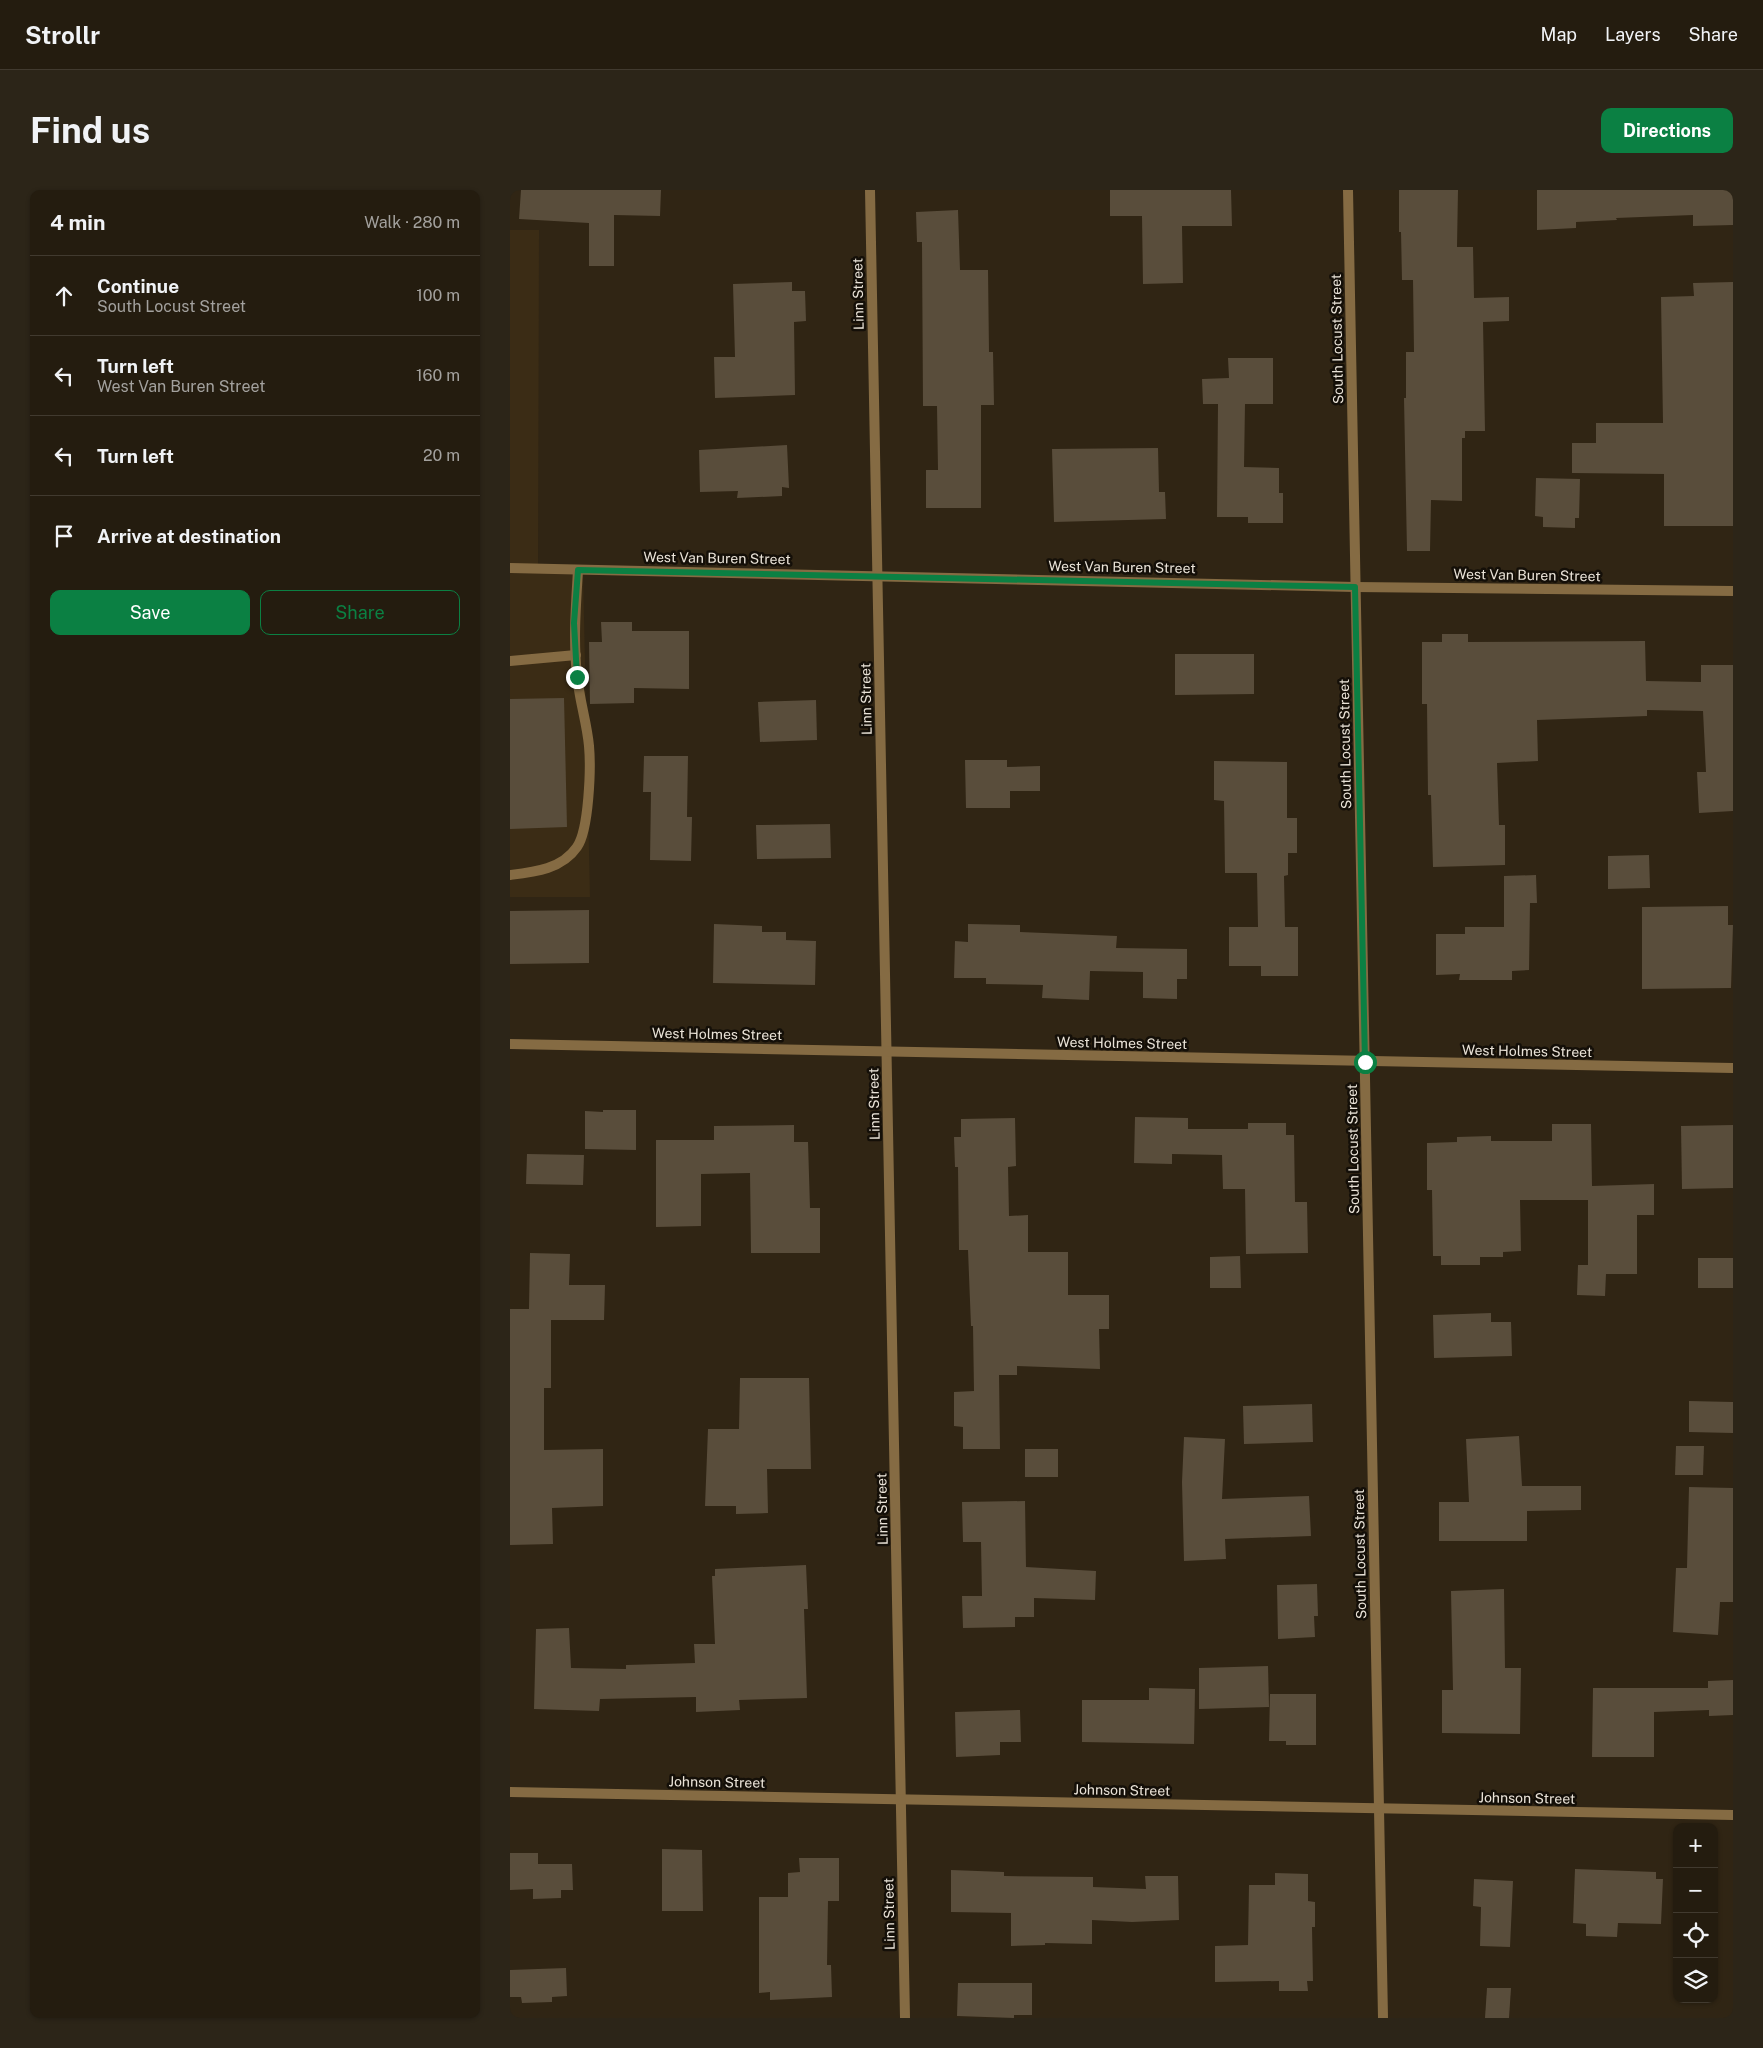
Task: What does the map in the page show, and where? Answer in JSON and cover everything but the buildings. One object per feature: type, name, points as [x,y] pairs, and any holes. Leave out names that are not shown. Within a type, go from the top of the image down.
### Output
[{"type":"street","name":"Linn Street","points":[[870,190],[905,2018]]},
{"type":"street","name":"South Locust Street","points":[[1348,190],[1383,2018]]},
{"type":"street","name":"West Van Buren Street","points":[[510,568],[1355,587],[1733,591]]},
{"type":"street","points":[[510,875],[529,873],[561,864],[578,846],[587,819],[589,747],[577,677],[574,623],[578,570]]},
{"type":"street","points":[[510,661],[576,655]]},
{"type":"street","name":"West Holmes Street","points":[[510,1044],[1733,1068]]},
{"type":"street","name":"Johnson Street","points":[[510,1792],[1733,1815]]},
{"type":"shaded area","points":[[510,230],[539,230],[538,569],[583,570],[590,897],[510,897]]},
{"type":"route","points":[[577,677],[574,623],[578,570],[878,575],[1355,587],[1365,1062]]}]
